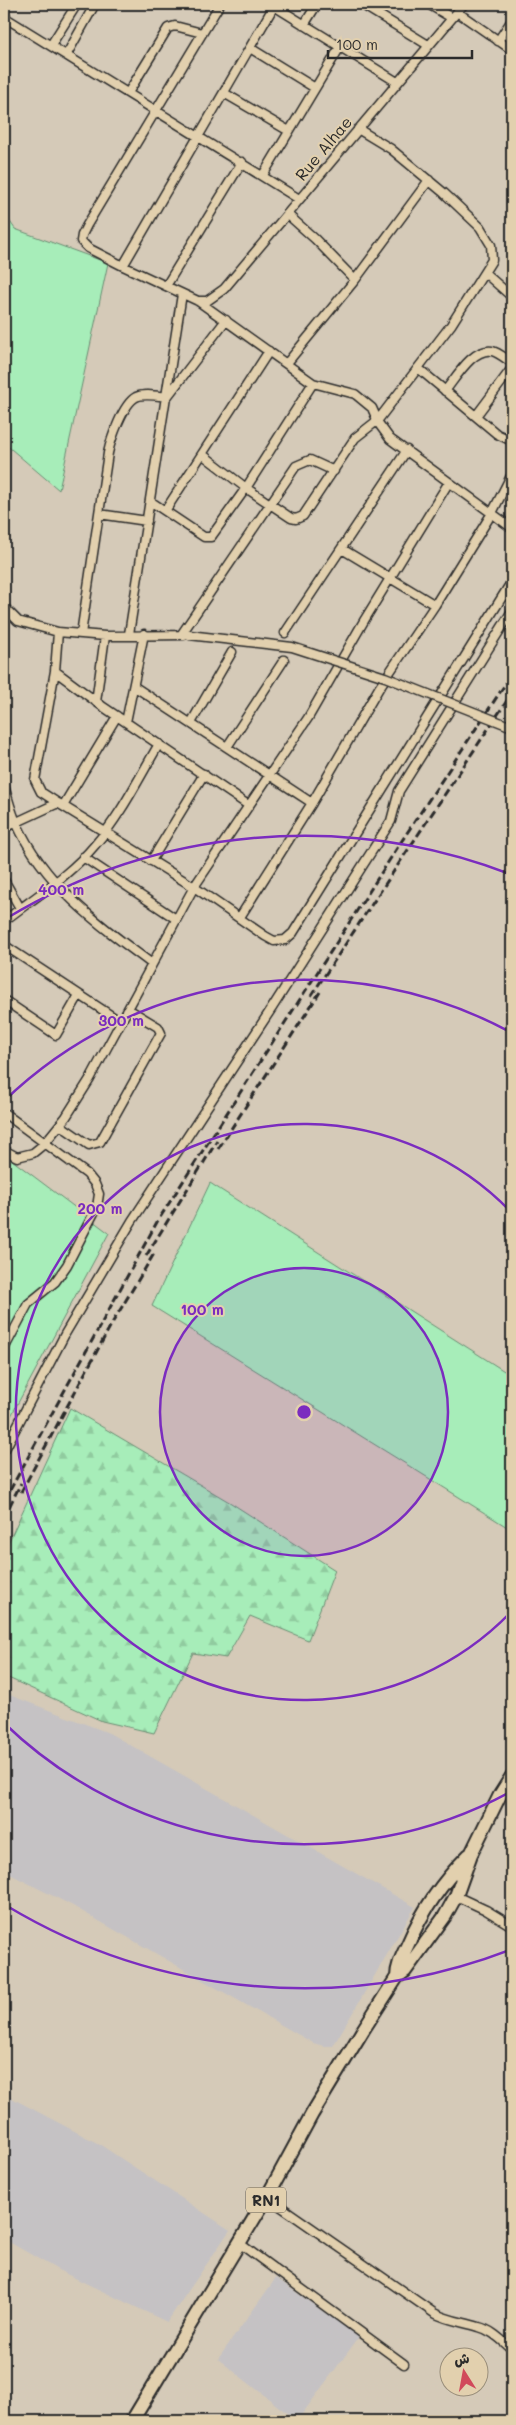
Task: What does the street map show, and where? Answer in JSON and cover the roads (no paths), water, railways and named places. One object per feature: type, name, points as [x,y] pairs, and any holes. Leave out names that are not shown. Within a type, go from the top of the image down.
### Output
[{"type":"main road","name":"RN1","points":[[132,2421],[267,2197],[312,2114],[397,1978],[412,1963],[445,1916],[456,1896],[470,1854],[512,1776]]},
{"type":"main road","name":"RN1","points":[[397,1978],[400,1963],[418,1922],[440,1886],[470,1854]]},
{"type":"main road","points":[[440,1886],[450,1887],[456,1896]]},
{"type":"main road","points":[[418,1922],[423,1932],[431,1934]]},
{"type":"street","points":[[52,44],[77,4]]},
{"type":"street","points":[[67,54],[95,4]]},
{"type":"street","points":[[220,4],[82,235],[83,244],[124,266],[198,301],[313,382],[354,394],[372,408],[390,439],[512,528]]},
{"type":"street","points":[[304,25],[317,4]]},
{"type":"street","points":[[361,4],[428,45]]},
{"type":"street","points":[[428,4],[454,15],[512,50]]},
{"type":"street","name":"Rue Alhae","points":[[198,301],[207,301],[224,290],[464,4]]},
{"type":"street","points":[[124,266],[250,48],[272,5],[397,82]]},
{"type":"street","points":[[4,17],[52,44],[299,199]]},
{"type":"street","points":[[498,41],[512,20]]},
{"type":"street","points":[[128,93],[168,28],[175,26],[202,34]]},
{"type":"street","points":[[263,175],[340,47]]},
{"type":"street","points":[[250,48],[315,88]]},
{"type":"street","points":[[224,93],[289,131]]},
{"type":"street","points":[[202,454],[246,488],[291,518],[296,519],[303,516],[355,438],[378,420],[451,325],[486,274],[492,260],[491,245],[480,227],[429,180],[391,150],[358,129]]},
{"type":"street","points":[[166,286],[242,162]]},
{"type":"street","points":[[287,363],[355,280],[429,180]]},
{"type":"street","points":[[287,214],[315,239],[355,280]]},
{"type":"street","points":[[486,274],[512,297]]},
{"type":"street","points":[[130,634],[182,294]]},
{"type":"street","points":[[167,397],[226,320]]},
{"type":"street","points":[[165,511],[268,351]]},
{"type":"street","points":[[445,391],[470,360],[482,352],[493,351],[512,363]]},
{"type":"street","points":[[418,368],[496,434],[512,441]]},
{"type":"street","points":[[476,416],[512,368]]},
{"type":"street","points":[[150,501],[204,538],[210,537],[246,488],[313,382]]},
{"type":"street","points":[[81,634],[110,445],[128,406],[134,398],[142,396],[167,397]]},
{"type":"street","points":[[285,634],[407,450]]},
{"type":"street","points":[[185,635],[296,466],[310,460],[334,471]]},
{"type":"street","points":[[240,917],[312,802],[379,688],[435,605],[492,513],[512,474]]},
{"type":"street","points":[[4,1150],[17,1156],[26,1156],[44,1144],[60,1124],[90,1079],[194,886],[308,718],[449,482]]},
{"type":"street","points":[[99,514],[147,521]]},
{"type":"street","points":[[342,549],[390,580],[435,605]]},
{"type":"street","points":[[58,632],[55,672],[35,780],[41,792],[194,886],[274,941],[285,940],[293,933],[512,581]]},
{"type":"street","points":[[4,607],[18,621],[58,632],[105,636],[130,634],[185,635],[292,648],[385,677],[512,727]]},
{"type":"street","points":[[4,1451],[65,1334],[132,1221],[391,821],[398,791],[512,611]]},
{"type":"street","points":[[126,722],[135,687],[144,634]]},
{"type":"street","points":[[96,702],[105,636]]},
{"type":"street","points":[[191,723],[232,652]]},
{"type":"street","points":[[227,747],[284,660]]},
{"type":"street","points":[[55,672],[116,716],[248,805]]},
{"type":"street","points":[[135,687],[312,802]]},
{"type":"street","points":[[4,828],[60,804],[116,716]]},
{"type":"street","points":[[4,921],[54,883],[83,857],[106,832],[159,744]]},
{"type":"street","points":[[151,861],[204,774]]},
{"type":"street","points":[[4,786],[17,823],[54,883],[108,932],[152,964]]},
{"type":"street","points":[[83,857],[176,919]]},
{"type":"street","points":[[4,880],[20,908]]},
{"type":"street","points":[[4,945],[121,1022]]},
{"type":"street","points":[[4,1000],[56,1035],[79,995]]},
{"type":"street","points":[[60,1124],[89,1145],[100,1142],[161,1033],[158,1027],[128,1009]]},
{"type":"street","points":[[4,1113],[87,1174],[96,1184],[100,1194],[97,1207],[67,1265],[55,1282],[28,1304],[4,1349]]},
{"type":"street","points":[[456,1896],[486,1910],[512,1926]]},
{"type":"street","points":[[267,2197],[434,2313],[454,2322],[485,2329],[512,2349]]},
{"type":"street","points":[[239,2243],[404,2364]]},
{"type":"railway","points":[[4,1501],[157,1222],[401,842],[512,674]]},
{"type":"railway","points":[[311,996],[512,693]]},
{"type":"railway","points":[[218,1149],[320,992]]},
{"type":"railway","points":[[146,1256],[217,1141]]},
{"type":"railway","points":[[21,1492],[111,1325],[155,1252]]},
{"type":"railway","points":[[4,1517],[21,1483]]}]
